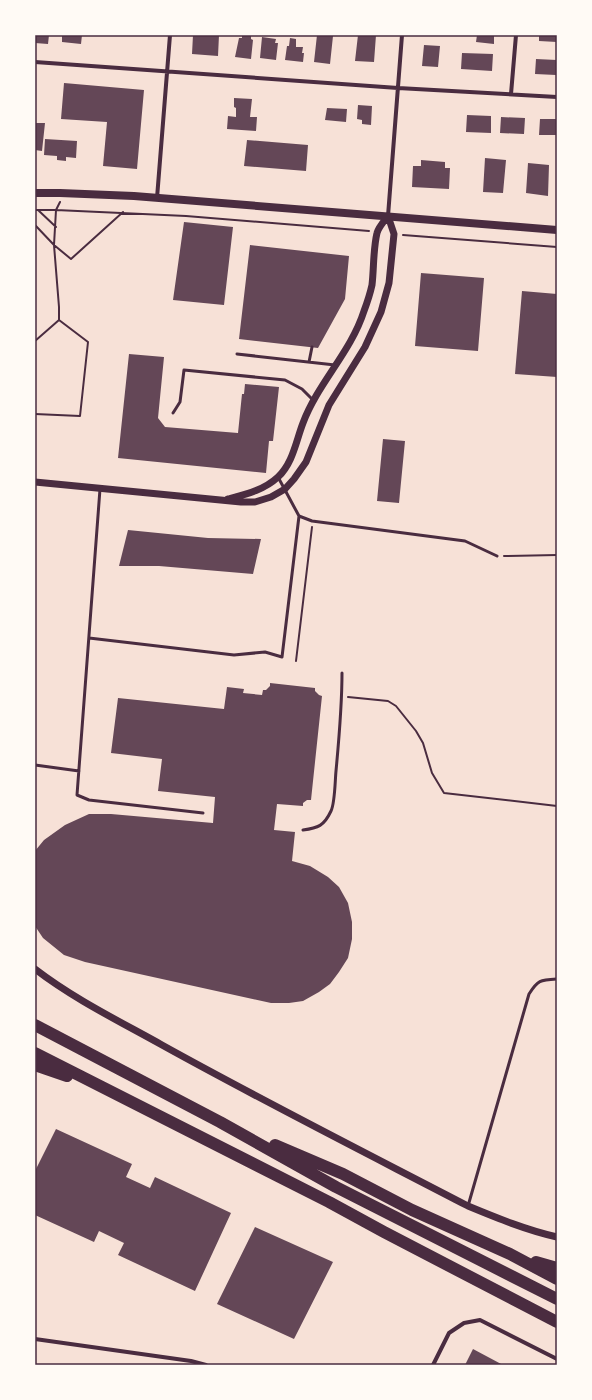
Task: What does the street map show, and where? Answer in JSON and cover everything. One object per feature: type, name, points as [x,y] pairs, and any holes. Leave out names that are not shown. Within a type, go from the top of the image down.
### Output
[{"type":"highway","points":[[35,1025],[220,1122],[336,1187],[557,1299]]},
{"type":"highway","points":[[35,1053],[329,1202],[557,1322]]},
{"type":"highway","points":[[35,1065],[113,1093]]},
{"type":"highway","points":[[220,1122],[343,1174],[412,1210],[510,1254],[557,1279]]},
{"type":"highway","points":[[510,1254],[557,1268]]},
{"type":"main road","points":[[35,193],[157,198],[557,230]]},
{"type":"street","points":[[157,198],[170,35]]},
{"type":"street","points":[[35,482],[241,502],[255,502],[271,497],[285,489],[294,479],[306,462],[329,405],[365,347],[381,312],[389,283],[394,234],[388,216],[402,35]]},
{"type":"street","points":[[511,94],[516,35]]},
{"type":"street","points":[[35,62],[398,88],[557,97]]},
{"type":"street","points":[[222,500],[254,492],[269,485],[278,477],[287,465],[313,400],[356,331],[364,312],[372,286],[377,232],[388,216]]},
{"type":"street","points":[[35,969],[73,995],[194,1063],[468,1206],[517,1225],[557,1236]]},
{"type":"street","points":[[433,1365],[449,1333],[464,1323],[480,1320],[557,1359]]},
{"type":"street","points":[[35,1339],[191,1361],[206,1365]]},
{"type":"lane","points":[[309,362],[312,347]]},
{"type":"lane","points":[[236,354],[336,365]]},
{"type":"lane","points":[[173,413],[180,402],[184,370],[285,380],[302,389],[313,400]]},
{"type":"lane","points":[[89,638],[234,655],[265,652],[282,657],[299,516],[278,477]]},
{"type":"lane","points":[[100,489],[77,795],[89,800],[203,813]]},
{"type":"lane","points":[[299,516],[312,521],[465,541],[497,556]]},
{"type":"lane","points":[[303,830],[317,828],[324,822],[331,810],[342,696],[342,673]]},
{"type":"lane","points":[[35,765],[78,771]]},
{"type":"lane","points":[[468,1206],[529,994],[535,985],[541,980],[557,979]]},
{"type":"path","points":[[35,341],[59,320],[54,245],[56,210],[60,203],[60,193]]},
{"type":"path","points":[[36,210],[123,212],[186,216],[377,232]]},
{"type":"path","points":[[36,210],[56,227]]},
{"type":"path","points":[[35,225],[54,245],[71,259],[123,212]]},
{"type":"path","points":[[394,234],[557,247]]},
{"type":"path","points":[[35,414],[80,416],[88,342],[59,320]]},
{"type":"path","points":[[296,661],[312,521]]},
{"type":"path","points":[[497,556],[557,555]]},
{"type":"path","points":[[342,696],[388,701],[396,706],[416,731],[423,743],[432,773],[444,793],[557,806]]},
{"type":"building","points":[[35,35],[49,35],[48,44],[35,43]]},
{"type":"building","points":[[62,35],[82,35],[81,44],[62,42]]},
{"type":"building","points":[[193,35],[219,35],[218,56],[192,54]]},
{"type":"building","points":[[242,35],[251,36],[251,39],[253,40],[251,59],[235,57],[239,38],[242,38]]},
{"type":"building","points":[[317,35],[333,36],[330,64],[314,62]]},
{"type":"building","points":[[358,35],[376,35],[374,62],[355,61]]},
{"type":"building","points":[[477,35],[494,35],[494,44],[476,42]]},
{"type":"building","points":[[539,35],[557,35],[557,42],[539,41]]},
{"type":"building","points":[[262,37],[276,39],[275,43],[278,43],[276,60],[260,58]]},
{"type":"building","points":[[290,38],[296,39],[296,47],[303,47],[303,62],[285,60]]},
{"type":"building","points":[[424,45],[440,46],[438,67],[422,66]]},
{"type":"building","points":[[462,53],[493,54],[492,71],[461,69]]},
{"type":"building","points":[[536,59],[557,60],[556,75],[535,74]]},
{"type":"building","points":[[64,83],[144,90],[137,169],[103,166],[107,122],[61,119]]},
{"type":"building","points":[[234,98],[252,99],[250,117],[257,117],[256,131],[227,129],[228,116],[236,117]]},
{"type":"building","points":[[358,105],[372,106],[371,125],[362,124],[362,120],[357,119]]},
{"type":"building","points":[[327,108],[347,109],[346,122],[325,120]]},
{"type":"building","points":[[467,115],[491,116],[491,133],[466,132]]},
{"type":"building","points":[[501,117],[525,118],[524,134],[500,133]]},
{"type":"building","points":[[540,119],[557,119],[557,135],[539,135]]},
{"type":"building","points":[[35,123],[45,123],[42,151],[35,150]]},
{"type":"building","points":[[45,139],[77,141],[76,158],[66,157],[66,161],[57,160],[57,156],[44,155]]},
{"type":"building","points":[[247,140],[308,145],[306,171],[244,166]]},
{"type":"building","points":[[485,158],[506,160],[503,193],[483,192]]},
{"type":"building","points":[[421,160],[445,162],[445,168],[450,168],[449,189],[412,187],[413,166],[421,166]]},
{"type":"building","points":[[528,163],[549,165],[548,196],[526,193]]},
{"type":"building","points":[[184,222],[233,227],[224,305],[173,300]]},
{"type":"building","points":[[250,245],[349,256],[345,299],[318,348],[239,339]]},
{"type":"building","points":[[421,273],[484,278],[478,351],[415,346]]},
{"type":"building","points":[[522,291],[557,294],[557,377],[515,374]]},
{"type":"building","points":[[129,354],[164,357],[158,418],[165,427],[238,433],[242,394],[244,394],[245,384],[279,387],[273,441],[269,441],[266,473],[118,458]]},
{"type":"building","points":[[383,439],[405,441],[399,503],[377,501]]},
{"type":"building","points":[[128,530],[208,538],[261,539],[253,574],[159,566],[119,566]]},
{"type":"building","points":[[270,683],[315,688],[315,691],[322,696],[311,800],[307,800],[303,803],[303,806],[277,804],[274,830],[295,832],[292,861],[310,866],[328,877],[339,887],[348,903],[352,922],[352,939],[348,958],[330,984],[303,1001],[271,1003],[85,962],[64,955],[43,938],[35,926],[35,851],[44,840],[65,825],[89,814],[111,814],[213,823],[215,797],[158,791],[162,759],[111,753],[118,698],[224,709],[227,687],[244,689],[243,693],[262,695],[263,690],[266,690],[270,686]]},
{"type":"building","points":[[56,1129],[132,1164],[126,1177],[150,1188],[155,1177],[231,1213],[195,1291],[118,1255],[124,1243],[99,1231],[94,1242],[35,1215],[35,1171]]},
{"type":"building","points":[[255,1227],[333,1262],[294,1339],[217,1304]]},
{"type":"building","points":[[473,1349],[503,1365],[465,1365]]}]
